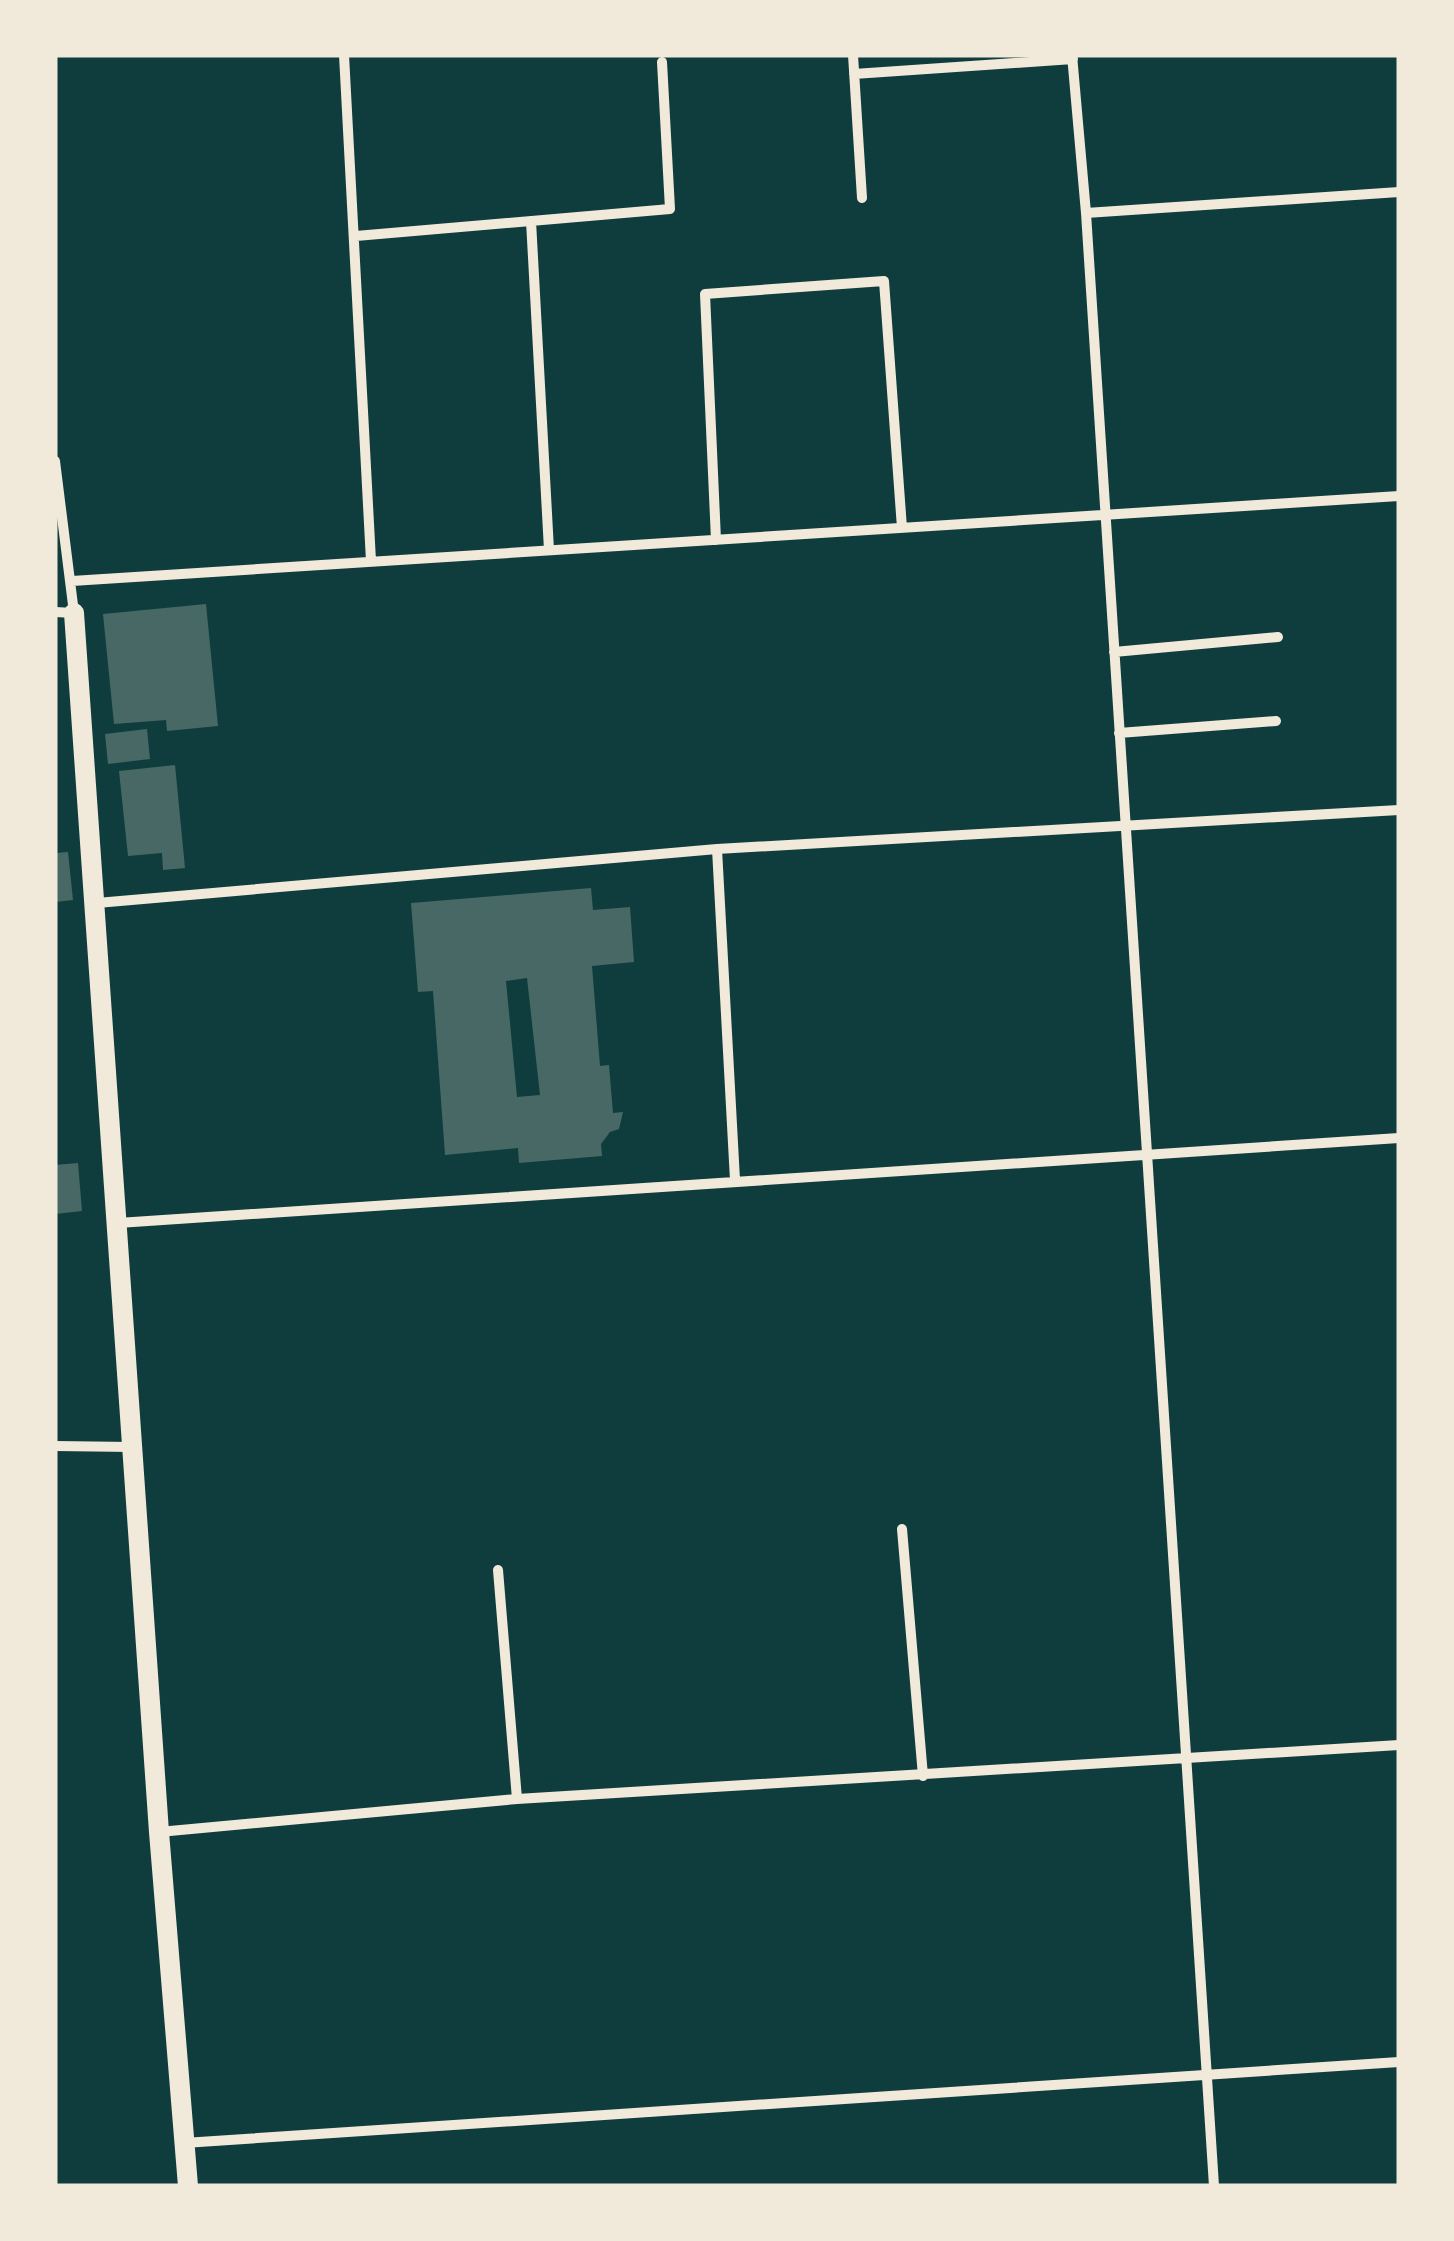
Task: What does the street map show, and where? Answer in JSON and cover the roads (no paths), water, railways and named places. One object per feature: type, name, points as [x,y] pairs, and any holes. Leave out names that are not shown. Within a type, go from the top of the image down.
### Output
[{"type":"main road","points":[[65,612],[96,903],[159,1832],[188,2186]]},
{"type":"street","points":[[344,55],[370,560]]},
{"type":"street","points":[[853,55],[862,198]]},
{"type":"street","points":[[854,74],[1072,57],[1086,213],[1144,1155],[1214,2186]]},
{"type":"street","points":[[356,236],[670,209],[662,62]]},
{"type":"street","points":[[1086,213],[1399,192]]},
{"type":"street","points":[[530,221],[549,550]]},
{"type":"street","points":[[716,540],[705,294],[884,280],[902,528]]},
{"type":"street","points":[[55,461],[72,581],[65,612]]},
{"type":"street","points":[[72,581],[1399,496]]},
{"type":"street","points":[[1114,652],[1278,637]]},
{"type":"street","points":[[1118,733],[1276,721]]},
{"type":"street","points":[[96,903],[717,850],[1399,810]]},
{"type":"street","points":[[717,850],[735,1180]]},
{"type":"street","points":[[118,1223],[1399,1138]]},
{"type":"street","points":[[55,1446],[132,1447]]},
{"type":"street","points":[[902,1529],[923,1776]]},
{"type":"street","points":[[498,1570],[517,1799]]},
{"type":"street","points":[[159,1832],[517,1799],[1399,1745]]},
{"type":"street","points":[[184,2143],[1399,2062]]}]
